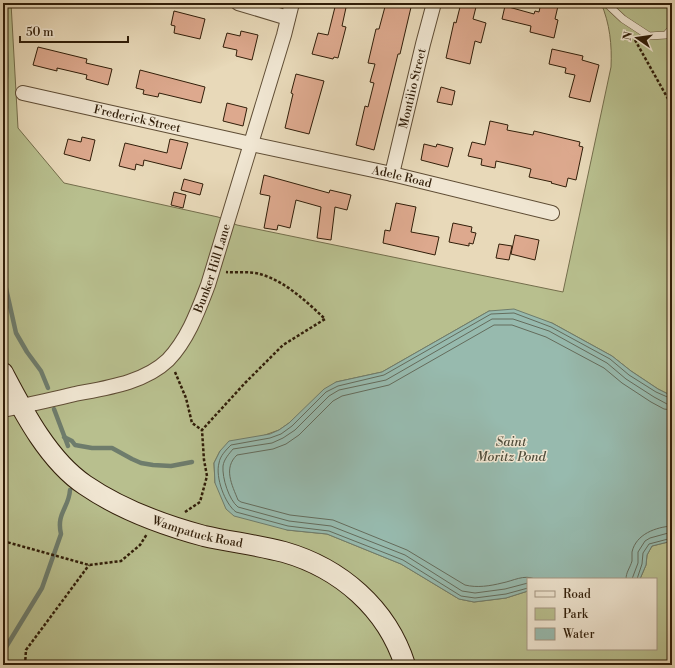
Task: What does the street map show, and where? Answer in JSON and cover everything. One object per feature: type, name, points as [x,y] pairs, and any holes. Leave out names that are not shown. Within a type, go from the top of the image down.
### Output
[{"type":"street","points":[[238,3],[288,18]]},
{"type":"street","name":"Bunker Hill Lane","points":[[12,408],[127,382],[151,372],[168,359],[185,337],[203,298],[212,271],[292,3]]},
{"type":"street","name":"Montilio Street","points":[[392,174],[434,3]]},
{"type":"street","name":"Frederick Street","points":[[24,93],[251,144]]},
{"type":"street","name":"Adele Road","points":[[251,144],[392,174],[552,213]]},
{"type":"street","name":"Wampatuck Road","points":[[3,373],[12,408],[64,466],[83,484],[112,501],[177,528],[204,536],[284,552],[313,563],[341,578],[359,592],[378,614],[397,644],[405,665]]},
{"type":"lane","points":[[606,3],[623,19],[649,36],[666,35],[672,28]]},
{"type":"path","points":[[623,19],[652,73],[672,106]]},
{"type":"path","points":[[177,528],[180,516],[200,502],[207,476],[204,460],[202,430],[245,383],[283,345],[325,319],[313,307],[281,283],[259,274],[212,271]]},
{"type":"path","points":[[168,359],[186,398],[192,423],[202,430]]},
{"type":"path","points":[[3,541],[89,565],[121,561],[140,545],[146,537],[153,519]]},
{"type":"path","points":[[25,665],[26,650],[89,565]]},
{"type":"green space","points":[[3,3],[11,3],[18,128],[64,183],[218,217],[237,225],[563,292],[611,67],[610,35],[601,3],[672,3],[672,396],[658,389],[631,371],[612,356],[552,323],[489,311],[382,372],[336,382],[279,430],[220,451],[214,463],[215,483],[287,530],[327,534],[401,564],[459,599],[474,602],[506,598],[527,591],[527,650],[657,650],[657,578],[640,578],[646,565],[647,555],[652,546],[672,541],[672,665],[3,665]]},
{"type":"water","name":"Saint Moritz Pond","points":[[514,309],[552,323],[612,356],[658,389],[672,396],[672,541],[652,546],[647,555],[646,565],[640,578],[527,578],[527,591],[506,598],[474,602],[459,599],[401,564],[327,534],[287,530],[234,516],[226,509],[215,483],[214,463],[220,451],[229,441],[270,434],[279,430],[289,423],[324,389],[336,382],[382,372],[489,311]]},
{"type":"building","points":[[336,3],[347,3],[342,26],[346,27],[338,58],[334,57],[333,59],[312,54],[318,33],[328,35]]},
{"type":"building","points":[[386,3],[412,3],[374,150],[356,145],[365,106],[368,107],[374,83],[370,82],[375,64],[368,63],[376,29],[379,29]]},
{"type":"building","points":[[461,3],[477,3],[473,19],[486,23],[481,43],[475,41],[470,64],[446,58],[454,22],[456,23]]},
{"type":"building","points":[[541,3],[558,6],[555,19],[558,20],[554,38],[530,32],[531,26],[502,19],[505,6],[534,14],[535,11],[539,12]]},
{"type":"building","points":[[174,11],[205,19],[200,39],[174,33],[175,26],[171,25]]},
{"type":"building","points":[[241,31],[258,35],[252,60],[236,56],[237,50],[223,47],[227,33],[240,36]]},
{"type":"building","points":[[38,47],[87,59],[86,63],[112,69],[108,85],[86,79],[87,75],[57,68],[57,71],[33,65]]},
{"type":"building","points":[[552,49],[583,56],[582,60],[599,65],[590,102],[569,97],[575,75],[565,73],[566,68],[549,64]]},
{"type":"building","points":[[140,70],[205,87],[201,103],[159,93],[158,97],[143,94],[144,90],[136,88]]},
{"type":"building","points":[[296,74],[324,81],[309,134],[285,128]]},
{"type":"building","points":[[441,87],[455,91],[452,105],[437,102]]},
{"type":"building","points":[[227,103],[247,108],[243,126],[223,121]]},
{"type":"building","points":[[490,121],[508,125],[507,130],[533,135],[534,131],[580,142],[579,146],[583,147],[576,180],[568,178],[566,187],[529,177],[531,169],[496,161],[495,168],[481,165],[482,159],[468,156],[472,142],[485,145]]},
{"type":"building","points":[[82,137],[95,140],[90,161],[64,154],[68,139],[81,142]]},
{"type":"building","points":[[170,139],[188,143],[181,169],[144,160],[143,166],[136,164],[135,170],[119,166],[125,143],[167,153]]},
{"type":"building","points":[[424,144],[436,147],[437,144],[453,148],[448,167],[421,160]]},
{"type":"building","points":[[264,175],[329,193],[330,190],[351,195],[347,210],[335,207],[331,240],[317,238],[321,207],[296,200],[290,228],[278,225],[277,230],[264,228],[270,196],[260,194]]},
{"type":"building","points":[[184,179],[203,184],[200,195],[181,190]]},
{"type":"building","points":[[174,192],[186,195],[183,208],[171,205]]},
{"type":"building","points":[[396,203],[416,207],[411,232],[439,237],[435,255],[383,243],[385,230],[390,231]]},
{"type":"building","points":[[453,223],[472,227],[471,232],[476,233],[473,244],[469,243],[469,246],[449,242]]},
{"type":"building","points":[[515,235],[539,240],[535,260],[511,254]]},
{"type":"building","points":[[499,244],[512,246],[509,260],[496,258]]},
{"type":"waterway","points":[[3,18],[6,48],[6,80],[3,100]]},
{"type":"waterway","points":[[3,275],[16,333],[27,352],[41,371],[48,388]]},
{"type":"waterway","points":[[54,409],[68,446]]},
{"type":"waterway","points":[[64,437],[72,441],[75,445],[92,448],[112,448],[141,463],[171,466],[192,462]]},
{"type":"waterway","points":[[3,652],[42,588],[61,534],[61,516],[70,490]]}]
